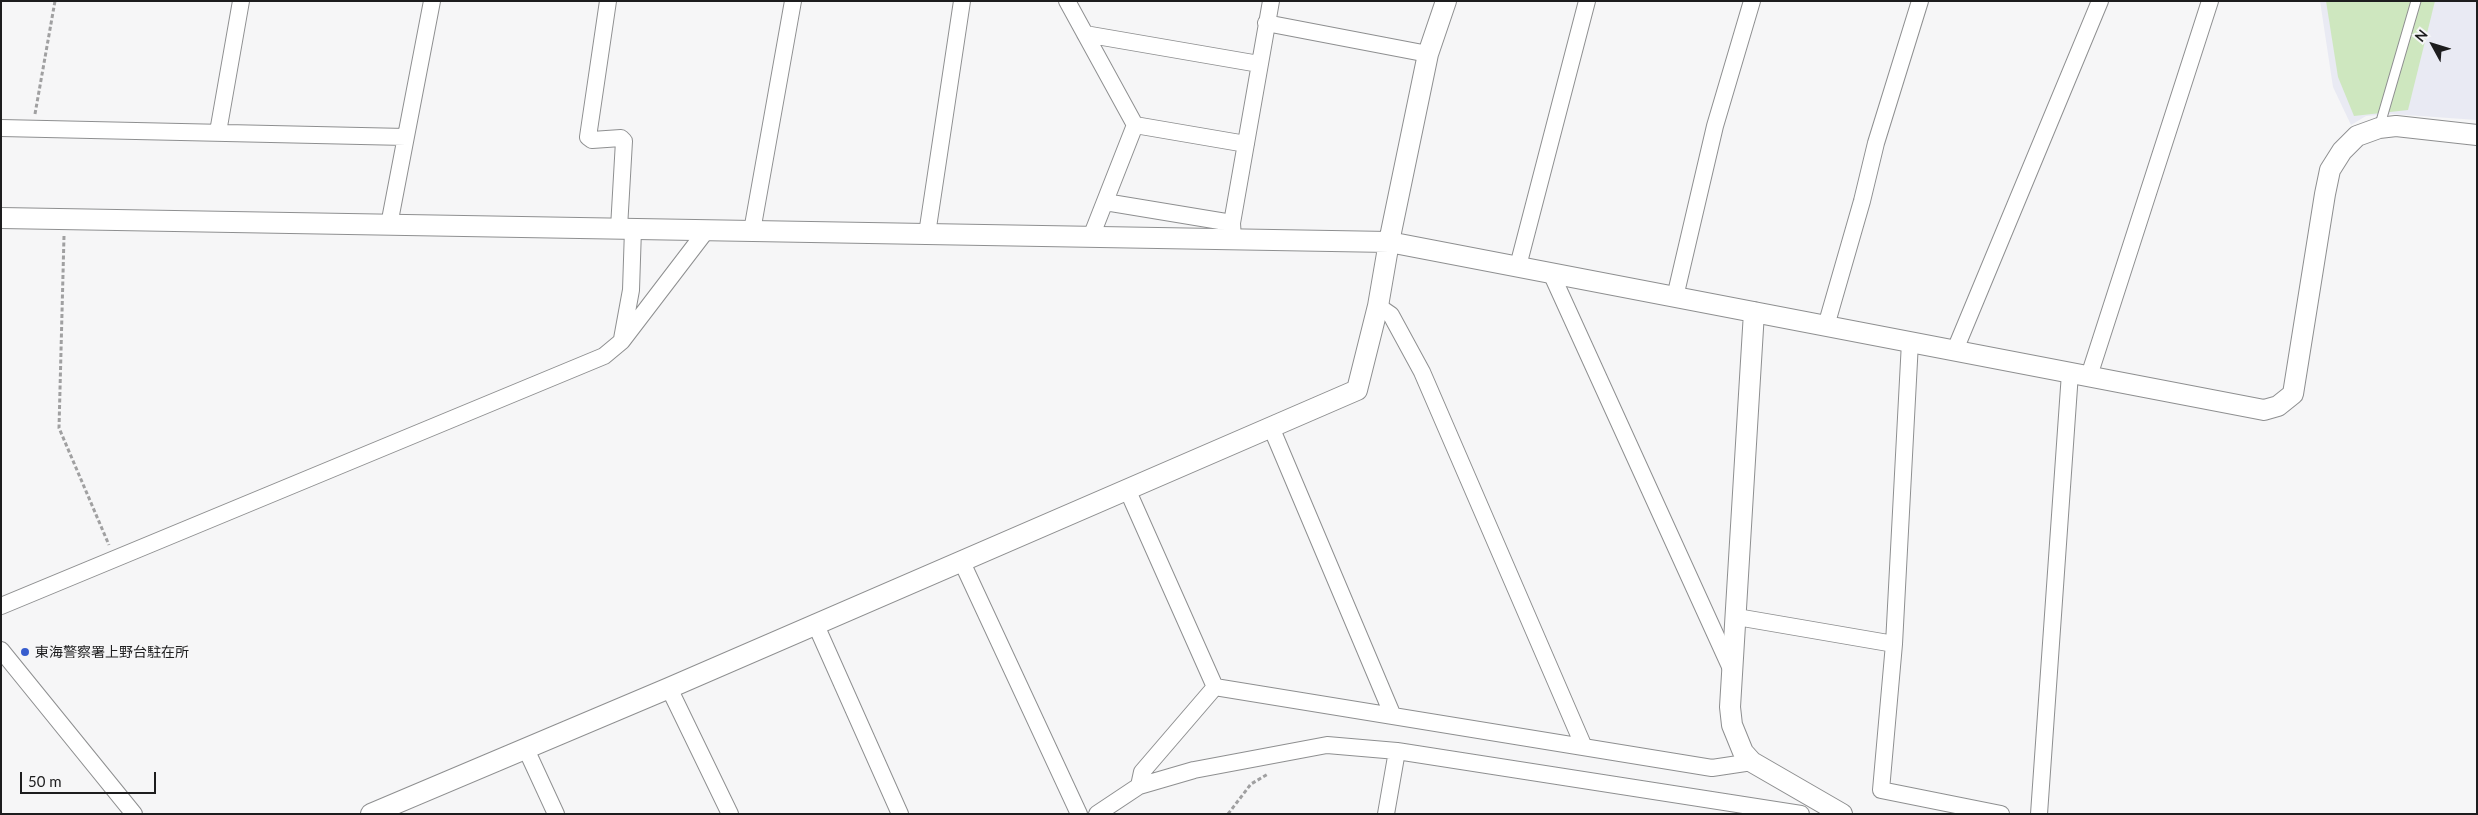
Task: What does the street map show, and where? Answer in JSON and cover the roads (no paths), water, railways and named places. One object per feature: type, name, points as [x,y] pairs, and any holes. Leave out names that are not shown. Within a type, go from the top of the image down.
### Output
[{"type":"street","points":[[218,132],[241,1]]},
{"type":"street","points":[[389,225],[432,1]]},
{"type":"street","points":[[608,1],[588,137],[592,140],[621,138],[624,141],[626,228],[631,290],[622,341]]},
{"type":"street","points":[[752,231],[794,1]]},
{"type":"street","points":[[927,234],[962,1]]},
{"type":"street","points":[[1067,1],[1135,125]]},
{"type":"street","points":[[1233,231],[1259,64],[1271,1]]},
{"type":"street","points":[[377,812],[669,688],[815,623],[1356,390],[1378,306],[1389,242],[1428,54],[1446,1]]},
{"type":"street","points":[[1518,266],[1587,1]]},
{"type":"street","points":[[1675,297],[1715,126],[1752,1]]},
{"type":"street","points":[[1826,326],[1862,201],[1876,143],[1920,1]]},
{"type":"street","points":[[1955,350],[2100,1]]},
{"type":"street","points":[[2039,814],[2079,374],[2210,1]]},
{"type":"street","points":[[1266,23],[1428,54]]},
{"type":"street","points":[[1085,34],[1259,64]]},
{"type":"street","points":[[1091,237],[1135,125]]},
{"type":"street","points":[[1135,125],[1246,144]]},
{"type":"street","points":[[1,218],[1091,237],[1233,231],[1389,242],[2264,410],[2278,406],[2292,394],[2330,170],[2342,151],[2358,136],[2379,128],[2396,126],[2477,134]]},
{"type":"street","points":[[1,128],[406,137]]},
{"type":"street","points":[[1105,202],[1233,231]]},
{"type":"street","points":[[1,606],[604,356],[622,341],[706,231]]},
{"type":"street","points":[[1551,273],[1733,673]]},
{"type":"street","points":[[1378,306],[1391,315],[1422,372],[1584,747]]},
{"type":"street","points":[[1754,312],[1737,617],[1730,707],[1732,725],[1744,752],[1752,762],[1833,812]]},
{"type":"street","points":[[1910,342],[1894,644],[1881,790],[2001,814]]},
{"type":"street","points":[[1271,427],[1393,716]]},
{"type":"street","points":[[1127,489],[1215,687]]},
{"type":"street","points":[[961,560],[1079,814]]},
{"type":"street","points":[[1737,617],[1894,644]]},
{"type":"street","points":[[815,623],[893,812]]},
{"type":"street","points":[[1,650],[134,814]]},
{"type":"street","points":[[1215,687],[1712,768],[1752,762]]},
{"type":"street","points":[[1139,786],[1142,772],[1215,687]]},
{"type":"street","points":[[669,688],[730,814]]},
{"type":"street","points":[[1097,814],[1139,786],[1194,770],[1327,745],[1398,751],[1801,814]]},
{"type":"street","points":[[526,748],[556,814]]},
{"type":"street","points":[[1386,814],[1398,751]]},
{"type":"lane","points":[[2379,128],[2416,1]]},
{"type":"place","name":"東海警察署上野台駐在所","points":[[25,652]]}]
